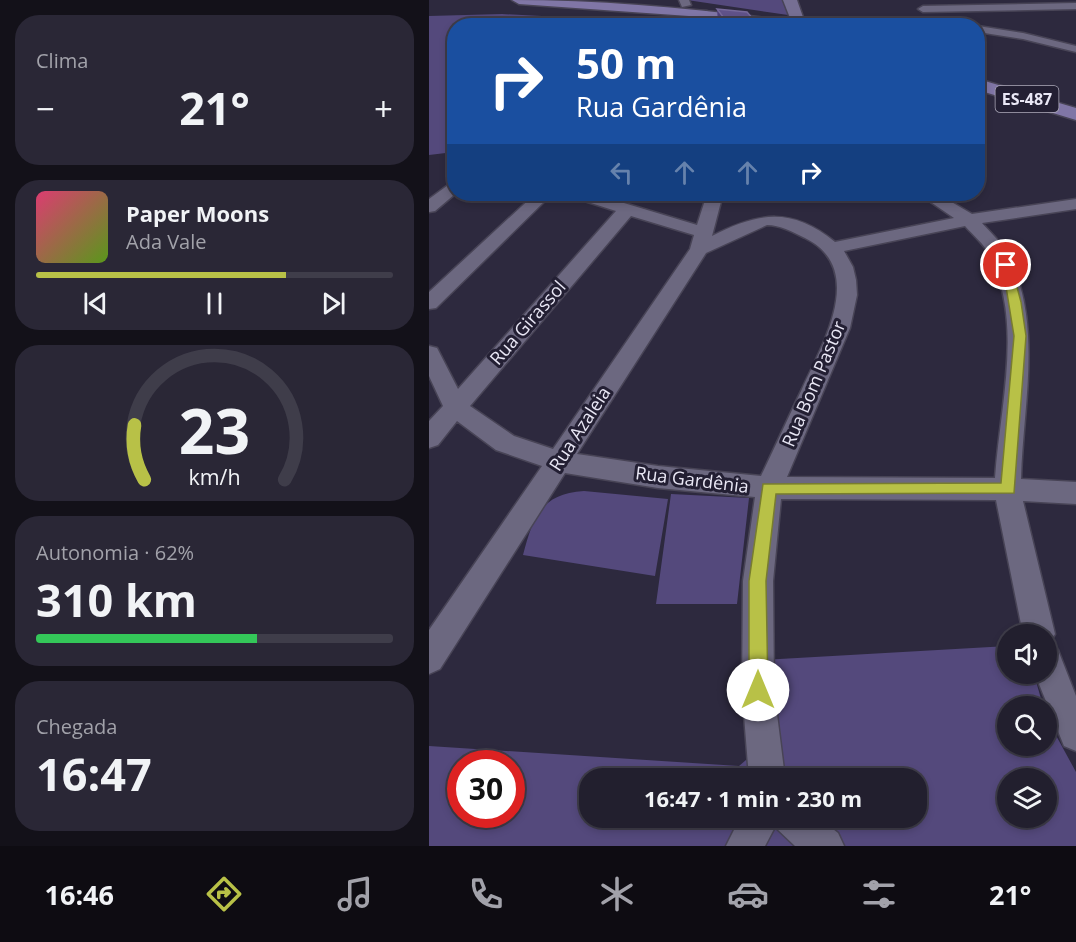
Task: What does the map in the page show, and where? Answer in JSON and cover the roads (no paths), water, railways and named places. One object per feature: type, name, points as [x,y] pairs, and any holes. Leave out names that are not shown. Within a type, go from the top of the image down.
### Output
[{"type":"main road","points":[[519,0],[575,2],[746,18]]},
{"type":"main road","points":[[789,18],[791,0]]},
{"type":"main road","points":[[650,8],[685,2],[773,18]]},
{"type":"main road","name":"ES-487","points":[[985,86],[1076,114]]},
{"type":"street","points":[[914,0],[930,18]]},
{"type":"street","points":[[1055,6],[1069,19]]},
{"type":"street","points":[[923,9],[1076,6]]},
{"type":"street","points":[[1000,7],[1023,36]]},
{"type":"street","points":[[700,18],[704,15],[707,18]]},
{"type":"street","points":[[985,30],[1023,36],[1076,49]]},
{"type":"street","points":[[429,207],[447,192]]},
{"type":"street","points":[[429,303],[537,201]]},
{"type":"street","points":[[603,201],[628,208],[702,241],[759,221],[770,220],[804,231],[834,248],[969,220],[1076,204]]},
{"type":"street","name":"Rua Azaleia","points":[[429,658],[702,241],[713,201]]},
{"type":"street","points":[[940,201],[969,220],[998,252],[1006,265],[1016,302],[1020,336],[1008,489],[1037,624]]},
{"type":"street","name":"Rua Girassol","points":[[429,438],[628,208]]},
{"type":"street","name":"Rua Bom Pastor","points":[[766,768],[758,690],[758,581],[769,488],[840,328],[848,302],[843,262],[834,248]]},
{"type":"street","name":"Rua Gardênia","points":[[429,353],[456,408],[505,443],[559,462],[658,477],[769,488],[1008,489],[1076,493]]},
{"type":"street","points":[[1056,684],[1076,734]]},
{"type":"street","points":[[744,846],[754,828]]},
{"type":"street","points":[[802,828],[825,846]]}]
